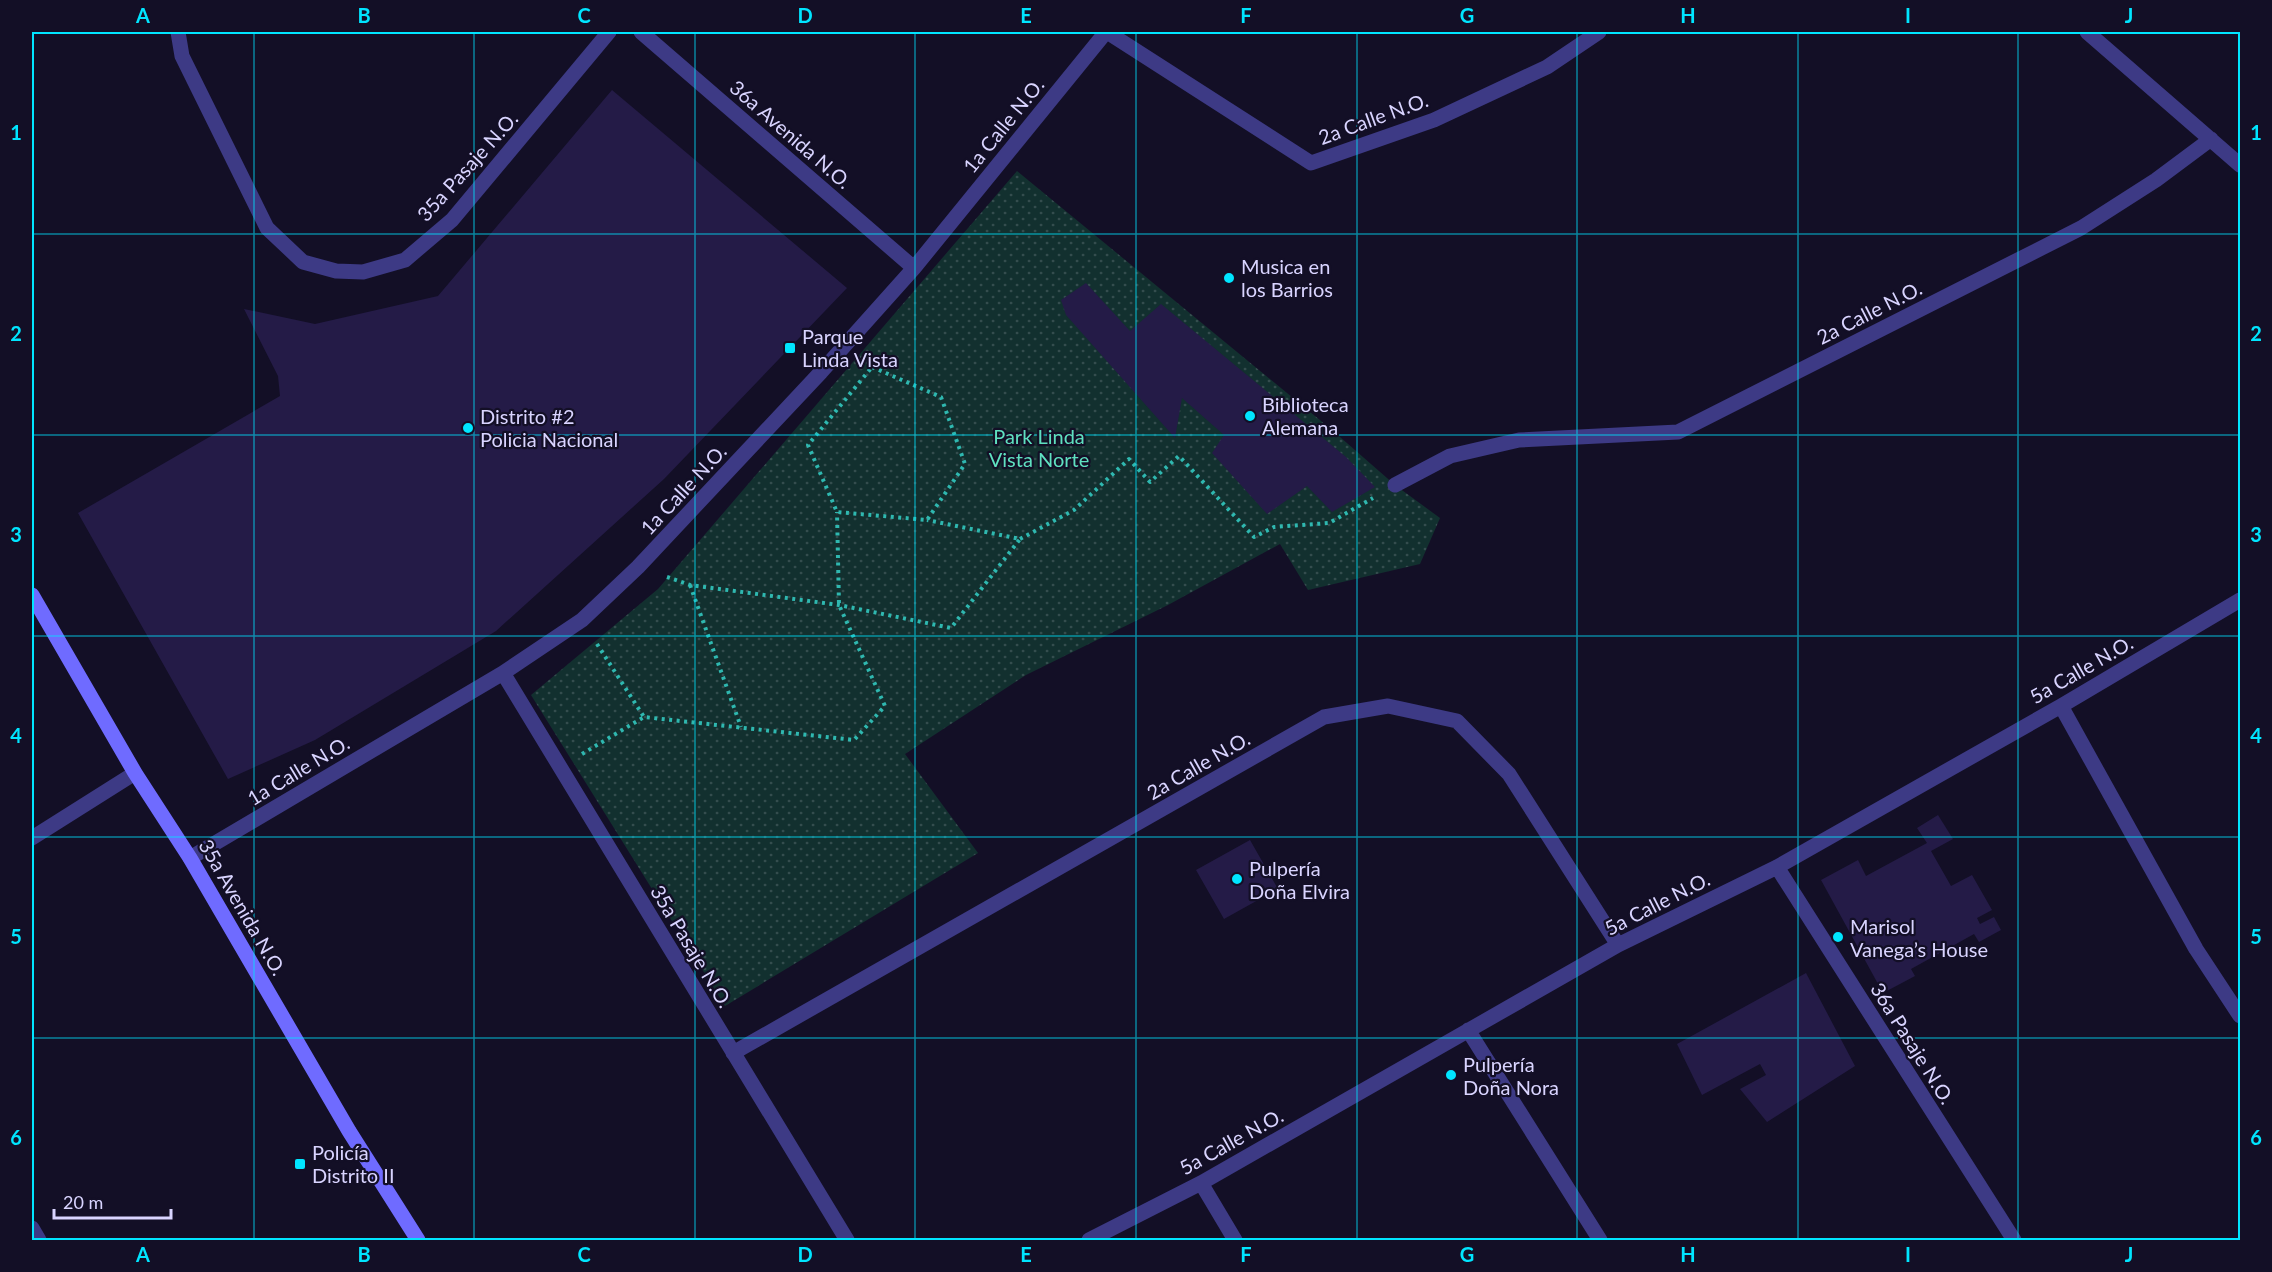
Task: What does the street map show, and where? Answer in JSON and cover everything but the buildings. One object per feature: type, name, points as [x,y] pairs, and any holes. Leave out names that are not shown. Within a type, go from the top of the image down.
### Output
[{"type":"main road","name":"35a Avenida N.O.","points":[[32,595],[135,773],[190,858],[343,1121],[418,1240]]},
{"type":"street","name":"35a Pasaje N.O.","points":[[177,32],[182,56],[267,228],[303,262],[336,271],[363,272],[405,260],[453,220],[609,32]]},
{"type":"street","name":"36a Avenida N.O.","points":[[641,32],[914,267]]},
{"type":"street","name":"1a Calle N.O.","points":[[190,858],[502,673],[582,620],[638,567],[821,372],[914,267],[1106,32]]},
{"type":"street","name":"2a Calle N.O.","points":[[1106,32],[1311,163],[1434,120],[1547,67],[1599,32]]},
{"type":"street","points":[[2087,32],[2241,165]]},
{"type":"street","name":"2a Calle N.O.","points":[[1395,485],[1450,456],[1519,440],[1678,432],[2081,228],[2156,180],[2211,139]]},
{"type":"street","name":"5a Calle N.O.","points":[[1089,1240],[1201,1183],[1618,945],[1777,867],[2061,706],[2241,600]]},
{"type":"street","name":"35a Pasaje N.O.","points":[[502,673],[847,1240]]},
{"type":"street","name":"2a Calle N.O.","points":[[733,1053],[1324,717],[1389,706],[1457,721],[1509,774],[1618,945]]},
{"type":"street","points":[[2061,706],[2196,950],[2241,1016]]},
{"type":"street","points":[[32,838],[135,773]]},
{"type":"street","name":"36a Pasaje N.O.","points":[[1777,867],[2014,1240]]},
{"type":"street","points":[[1468,1030],[1600,1240]]},
{"type":"street","points":[[1201,1183],[1235,1240]]},
{"type":"street","points":[[32,1228],[39,1240]]},
{"type":"path","points":[[559,768],[644,717],[854,740],[885,706],[839,605],[837,512],[808,445],[872,367],[941,397],[965,464],[927,519]]},
{"type":"path","points":[[638,567],[690,585],[839,605],[951,628],[1020,539],[1074,510],[1129,459],[1150,482],[1179,456],[1254,537],[1274,527],[1329,523],[1395,485]]},
{"type":"path","points":[[837,512],[927,519],[1020,539]]},
{"type":"path","points":[[690,585],[741,727]]},
{"type":"path","points":[[582,620],[644,717]]},
{"type":"green space","name":"Park Linda Vista Norte","points":[[1017,171],[1332,430],[1395,485],[1440,518],[1420,564],[1308,590],[1280,544],[1168,605],[1026,675],[905,754],[978,853],[725,1006],[531,695],[658,589]]},
{"type":"place","name":"Musica en los Barrios","points":[[1229,278]]},
{"type":"place","name":"Parque Linda Vista","points":[[790,348]]},
{"type":"place","name":"Biblioteca Alemana","points":[[1250,416]]},
{"type":"place","name":"Distrito #2 Policia Nacional","points":[[468,428]]},
{"type":"place","name":"Pulpería Doña Elvira","points":[[1237,879]]},
{"type":"place","name":"Marisol Vanega’s House","points":[[1838,937]]},
{"type":"place","name":"Pulpería Doña Nora","points":[[1451,1075]]},
{"type":"place","name":"Policía Distrito II","points":[[300,1164]]}]
